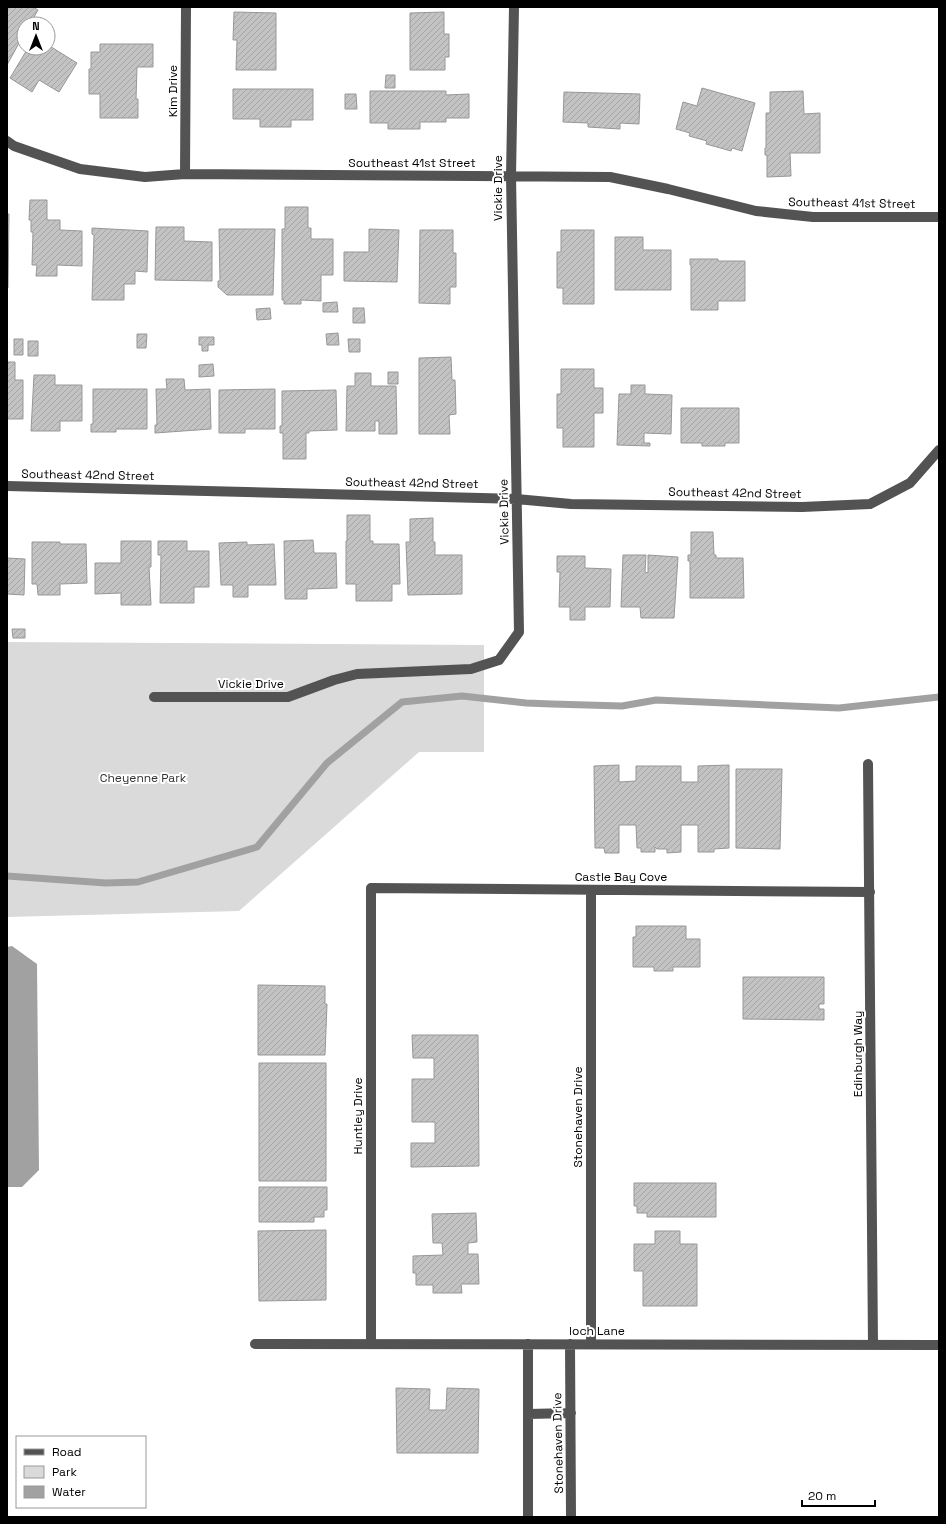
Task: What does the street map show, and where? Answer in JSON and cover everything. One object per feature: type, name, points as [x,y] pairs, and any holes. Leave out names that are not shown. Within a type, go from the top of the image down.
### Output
[{"type":"street","name":"Kim Drive","points":[[185,174],[186,7]]},
{"type":"street","name":"Vickie Drive","points":[[154,697],[288,697],[334,680],[356,674],[470,669],[499,660],[519,632],[511,176],[514,7]]},
{"type":"street","name":"Southeast 41st Street","points":[[7,141],[14,146],[80,169],[145,177],[185,174],[610,177],[668,189],[756,211],[813,217],[939,217]]},
{"type":"street","name":"Southeast 42nd Street","points":[[7,486],[516,499],[571,504],[802,507],[870,504],[910,483],[939,450]]},
{"type":"street","name":"Edinburgh Way","points":[[868,764],[874,1345]]},
{"type":"street","name":"Castle Bay Cove","points":[[371,888],[870,892]]},
{"type":"street","name":"Huntley Drive","points":[[371,888],[371,1344]]},
{"type":"street","name":"Stonehaven Drive","points":[[591,890],[591,1344]]},
{"type":"street","name":"loch Lane","points":[[255,1344],[939,1345]]},
{"type":"street","points":[[528,1344],[528,1517]]},
{"type":"street","name":"Stonehaven Drive","points":[[570,1344],[572,1517]]},
{"type":"street","points":[[528,1414],[571,1413]]},
{"type":"green space","name":"Cheyenne Park","points":[[7,642],[484,645],[484,752],[419,752],[239,911],[7,917]]},
{"type":"water","points":[[12,946],[37,964],[39,1170],[22,1187],[7,1187],[7,947]]},
{"type":"building","points":[[7,7],[33,7],[38,10],[35,16],[16,16],[16,49],[7,65]]},
{"type":"building","points":[[234,12],[276,13],[276,70],[236,70],[237,40],[233,40]]},
{"type":"building","points":[[444,12],[444,34],[449,34],[449,57],[445,57],[445,70],[410,70],[410,13]]},
{"type":"building","points":[[100,44],[153,44],[153,67],[137,67],[136,99],[138,99],[138,118],[100,118],[100,94],[89,94],[89,69],[91,69],[91,52],[100,52]]},
{"type":"building","points":[[56,50],[77,63],[59,92],[39,80],[32,92],[10,78],[23,56],[56,56]]},
{"type":"building","points":[[386,75],[395,75],[395,88],[385,88]]},
{"type":"building","points":[[702,88],[755,103],[742,151],[732,148],[731,151],[706,144],[707,141],[689,136],[690,133],[676,129],[683,102],[697,106]]},
{"type":"building","points":[[233,89],[313,89],[313,120],[291,120],[291,127],[260,127],[260,119],[233,119]]},
{"type":"building","points":[[370,91],[446,91],[446,95],[469,94],[469,118],[446,118],[446,122],[420,122],[420,129],[388,129],[388,123],[370,123]]},
{"type":"building","points":[[803,91],[804,114],[820,113],[820,153],[790,153],[791,176],[767,177],[767,155],[765,155],[766,113],[770,113],[770,92]]},
{"type":"building","points":[[564,92],[640,94],[639,124],[620,123],[620,129],[588,127],[588,123],[563,122]]},
{"type":"building","points":[[345,94],[356,94],[357,109],[345,109]]},
{"type":"building","points":[[30,200],[47,200],[47,220],[60,220],[60,230],[82,231],[82,266],[57,265],[57,276],[36,276],[37,265],[32,265],[33,232],[31,232],[31,220],[29,220]]},
{"type":"building","points":[[285,207],[308,207],[308,228],[311,228],[311,239],[333,239],[333,275],[321,275],[321,301],[301,300],[301,304],[284,304],[284,300],[282,300],[282,229],[285,229]]},
{"type":"building","points":[[7,214],[9,214],[8,288],[7,288]]},
{"type":"building","points":[[156,227],[184,227],[184,241],[212,242],[212,281],[155,280]]},
{"type":"building","points":[[92,228],[148,231],[147,272],[135,271],[135,284],[124,284],[124,300],[92,300],[94,235],[92,234]]},
{"type":"building","points":[[219,229],[275,229],[273,295],[227,295],[218,287],[218,281],[220,281]]},
{"type":"building","points":[[369,229],[399,230],[397,282],[344,281],[344,252],[369,252]]},
{"type":"building","points":[[420,230],[453,230],[453,253],[456,253],[456,287],[450,287],[450,304],[419,303]]},
{"type":"building","points":[[561,230],[594,230],[594,304],[563,304],[563,288],[557,288],[557,252],[561,252]]},
{"type":"building","points":[[615,237],[643,237],[643,250],[671,250],[671,290],[615,290]]},
{"type":"building","points":[[690,259],[745,261],[745,301],[718,301],[718,310],[691,310]]},
{"type":"building","points":[[337,302],[338,312],[323,312],[323,303]]},
{"type":"building","points":[[270,308],[271,319],[257,320],[256,309]]},
{"type":"building","points":[[353,308],[364,308],[365,323],[353,323]]},
{"type":"building","points":[[338,333],[339,345],[327,345],[326,334]]},
{"type":"building","points":[[137,334],[147,334],[146,348],[137,348]]},
{"type":"building","points":[[199,337],[214,337],[214,345],[208,345],[208,351],[202,351],[202,345],[199,345]]},
{"type":"building","points":[[14,339],[23,339],[23,355],[14,355]]},
{"type":"building","points":[[348,339],[360,339],[360,352],[349,352]]},
{"type":"building","points":[[28,341],[38,341],[38,356],[28,356]]},
{"type":"building","points":[[451,357],[452,380],[455,380],[456,414],[449,415],[450,434],[419,434],[419,358]]},
{"type":"building","points":[[7,362],[15,362],[15,380],[23,380],[23,419],[7,419]]},
{"type":"building","points":[[213,364],[214,376],[199,377],[199,365]]},
{"type":"building","points":[[561,369],[594,369],[594,388],[603,388],[603,413],[594,413],[594,447],[563,447],[563,428],[557,428],[557,394],[561,394]]},
{"type":"building","points":[[388,372],[398,372],[398,384],[388,384]]},
{"type":"building","points":[[355,373],[371,373],[371,386],[396,386],[397,434],[379,434],[379,421],[375,421],[375,431],[346,431],[347,386],[355,386]]},
{"type":"building","points":[[34,375],[55,375],[55,385],[82,385],[82,421],[60,421],[60,431],[31,431]]},
{"type":"building","points":[[166,379],[184,379],[185,390],[210,389],[211,429],[155,433],[155,425],[157,425],[156,389],[167,389]]},
{"type":"building","points":[[631,385],[645,385],[645,394],[672,395],[671,434],[644,433],[644,443],[650,443],[650,446],[617,445],[619,394],[631,394]]},
{"type":"building","points":[[93,389],[147,389],[147,429],[116,429],[116,432],[91,432],[91,424],[93,424]]},
{"type":"building","points":[[275,389],[275,429],[245,429],[245,433],[219,433],[219,390]]},
{"type":"building","points":[[336,390],[337,430],[309,431],[309,433],[306,433],[306,459],[283,459],[283,433],[280,433],[280,426],[282,426],[282,391]]},
{"type":"building","points":[[681,408],[739,408],[739,443],[725,443],[725,446],[702,446],[702,443],[681,443]]},
{"type":"building","points":[[347,515],[370,515],[370,541],[373,541],[373,544],[399,544],[400,584],[392,584],[392,601],[356,601],[356,584],[346,584]]},
{"type":"building","points":[[433,518],[433,542],[435,542],[435,555],[462,555],[462,594],[408,595],[406,542],[410,542],[410,519]]},
{"type":"building","points":[[691,532],[713,532],[714,555],[716,555],[716,558],[743,558],[744,598],[690,598],[690,561],[688,561],[688,555],[691,555]]},
{"type":"building","points":[[313,540],[314,553],[336,553],[337,588],[307,589],[307,599],[285,599],[284,541]]},
{"type":"building","points":[[121,541],[151,541],[151,567],[149,567],[151,605],[121,605],[121,593],[95,594],[95,563],[121,563]]},
{"type":"building","points":[[158,541],[187,541],[187,551],[209,551],[209,587],[194,587],[194,603],[160,603],[161,555],[158,555]]},
{"type":"building","points":[[32,542],[86,544],[87,583],[60,584],[60,595],[38,595],[37,584],[32,584]]},
{"type":"building","points":[[247,542],[247,545],[274,544],[276,585],[248,585],[248,597],[233,597],[233,585],[221,585],[219,543]]},
{"type":"building","points":[[623,555],[646,555],[645,572],[648,573],[648,555],[678,557],[674,618],[641,618],[640,607],[621,607]]},
{"type":"building","points":[[557,556],[585,556],[585,568],[611,569],[610,607],[585,607],[585,620],[570,620],[570,607],[559,607],[560,572],[557,572]]},
{"type":"building","points":[[7,558],[25,559],[24,595],[7,594]]},
{"type":"building","points":[[12,629],[25,629],[25,638],[13,638]]},
{"type":"building","points":[[619,765],[619,782],[636,781],[636,766],[681,766],[681,782],[698,782],[698,766],[729,765],[729,848],[714,849],[714,852],[698,852],[698,825],[681,825],[681,852],[667,853],[667,849],[657,849],[655,847],[655,852],[641,852],[641,848],[637,848],[636,825],[619,825],[619,853],[605,853],[604,848],[595,848],[594,766]]},
{"type":"building","points":[[736,769],[782,769],[780,849],[736,848]]},
{"type":"building","points":[[636,926],[686,926],[686,939],[700,939],[700,967],[673,967],[673,971],[654,971],[654,967],[633,967],[633,937],[636,937]]},
{"type":"building","points":[[743,977],[824,977],[824,1004],[819,1004],[819,1009],[824,1009],[824,1020],[743,1019]]},
{"type":"building","points":[[258,985],[325,986],[325,1004],[327,1004],[325,1055],[258,1055]]},
{"type":"building","points":[[412,1035],[478,1035],[479,1166],[411,1167],[411,1143],[435,1143],[435,1122],[412,1122],[412,1079],[434,1079],[434,1058],[413,1058]]},
{"type":"building","points":[[259,1063],[326,1063],[326,1181],[259,1181]]},
{"type":"building","points":[[634,1183],[716,1183],[716,1217],[647,1217],[647,1213],[637,1213],[637,1206],[634,1206]]},
{"type":"building","points":[[259,1187],[327,1187],[327,1210],[324,1210],[324,1217],[314,1217],[314,1222],[259,1222]]},
{"type":"building","points":[[476,1213],[477,1242],[468,1243],[468,1254],[478,1254],[479,1284],[461,1284],[462,1293],[433,1293],[433,1285],[416,1285],[416,1273],[413,1273],[413,1256],[443,1255],[442,1243],[433,1243],[432,1214]]},
{"type":"building","points":[[326,1230],[326,1300],[259,1301],[258,1231]]},
{"type":"building","points":[[655,1231],[680,1231],[680,1244],[697,1244],[697,1306],[643,1306],[643,1271],[634,1271],[634,1244],[655,1244]]},
{"type":"building","points":[[396,1388],[430,1389],[429,1410],[446,1410],[447,1388],[479,1389],[478,1453],[397,1453]]},
{"type":"waterway","points":[[7,876],[106,883],[138,882],[257,847],[327,763],[402,702],[462,696],[526,703],[552,704],[622,706],[656,700],[839,708],[939,697]]}]
